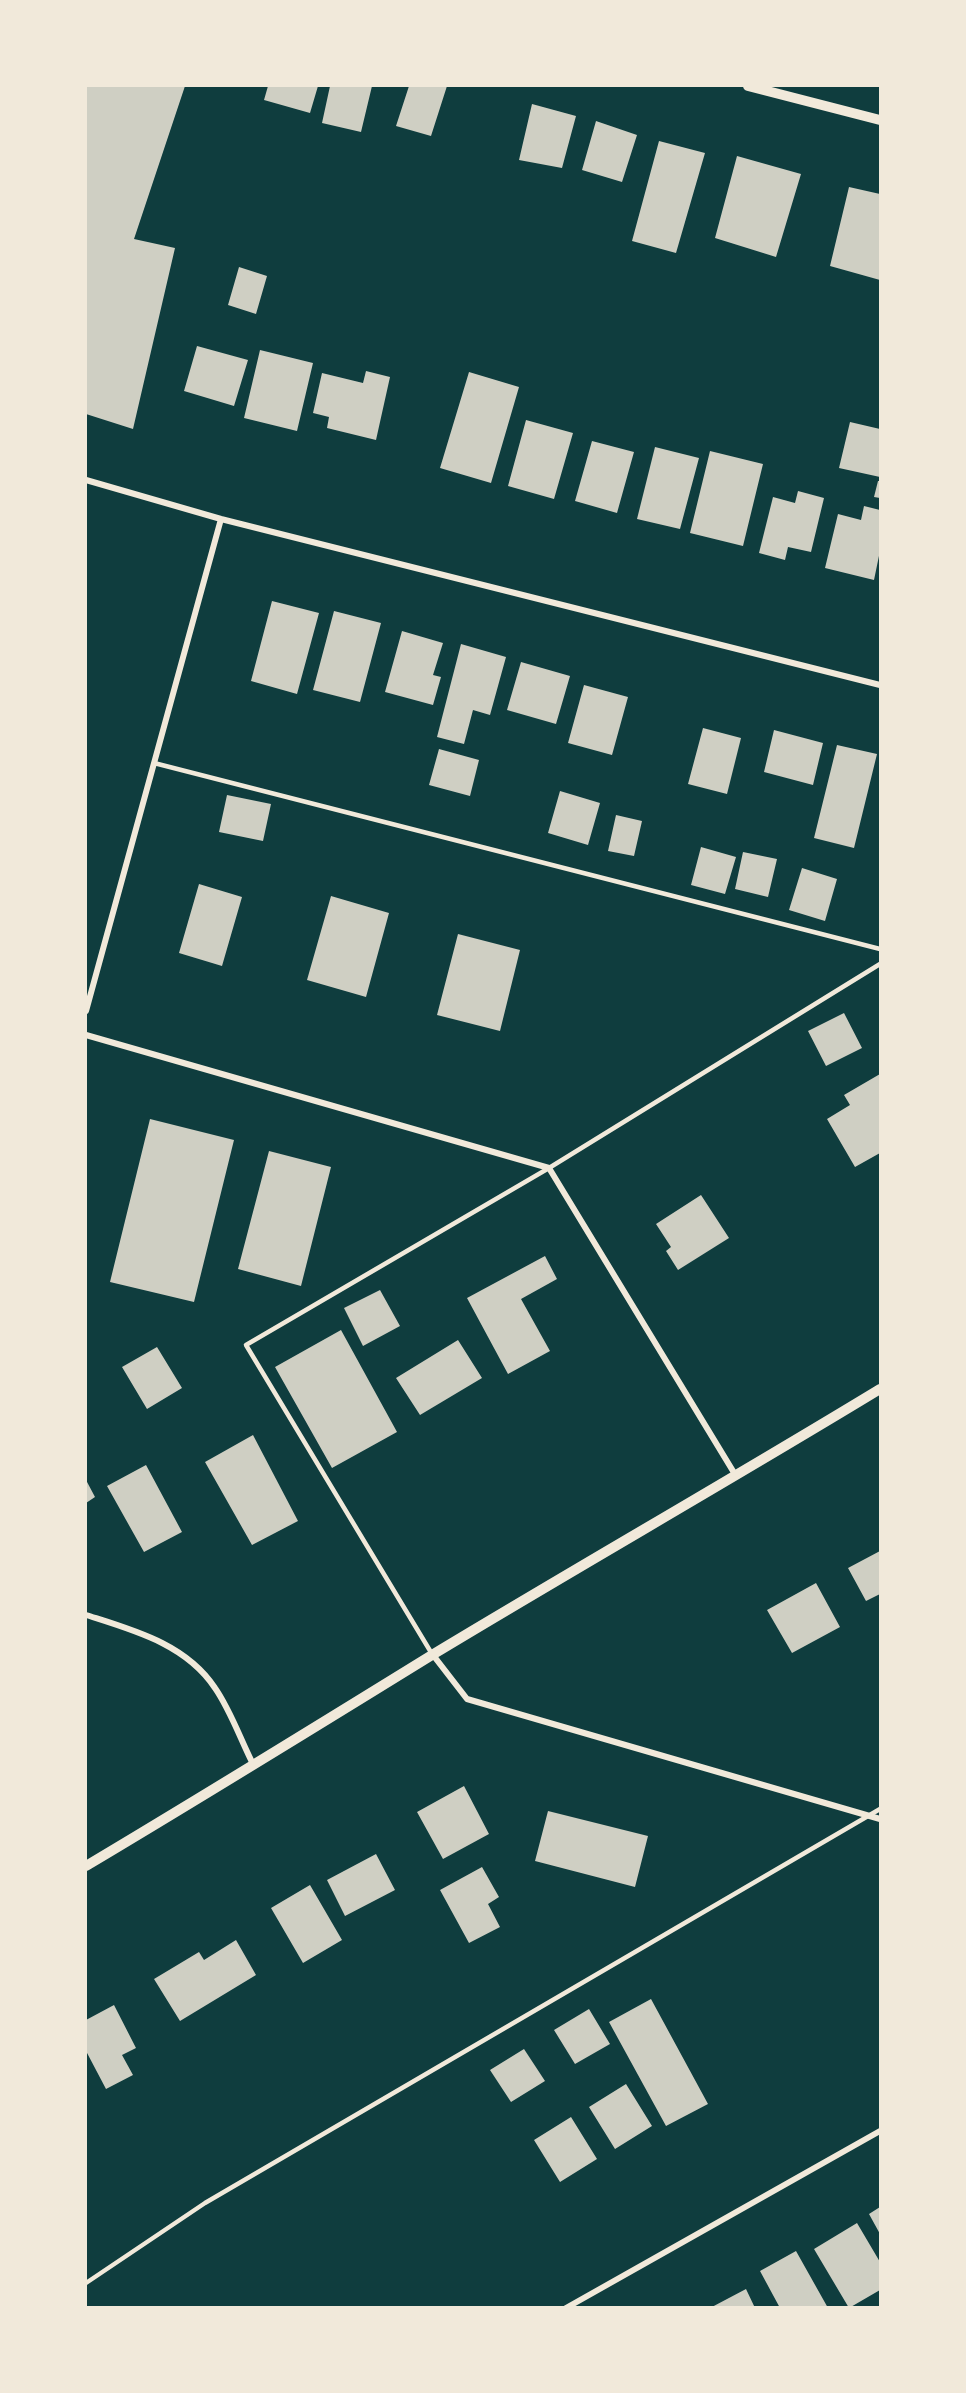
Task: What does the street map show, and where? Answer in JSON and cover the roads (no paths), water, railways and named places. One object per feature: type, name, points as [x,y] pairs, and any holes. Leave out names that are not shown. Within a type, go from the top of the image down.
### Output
[{"type":"street","points":[[748,86],[880,120]]},
{"type":"street","points":[[86,480],[221,519],[880,685]]},
{"type":"street","points":[[86,1011],[221,519]]},
{"type":"street","points":[[86,1035],[549,1168],[737,1476]]},
{"type":"street","points":[[86,1866],[254,1766],[433,1655],[880,1389]]},
{"type":"street","points":[[86,1616],[134,1630],[168,1646],[195,1664],[215,1688],[254,1766]]},
{"type":"street","points":[[433,1655],[467,1699],[880,1819]]},
{"type":"street","points":[[566,2307],[880,2131]]},
{"type":"lane","points":[[153,763],[880,949]]},
{"type":"lane","points":[[433,1655],[246,1345],[549,1168],[880,964]]},
{"type":"lane","points":[[86,2283],[205,2203],[880,1809]]}]
